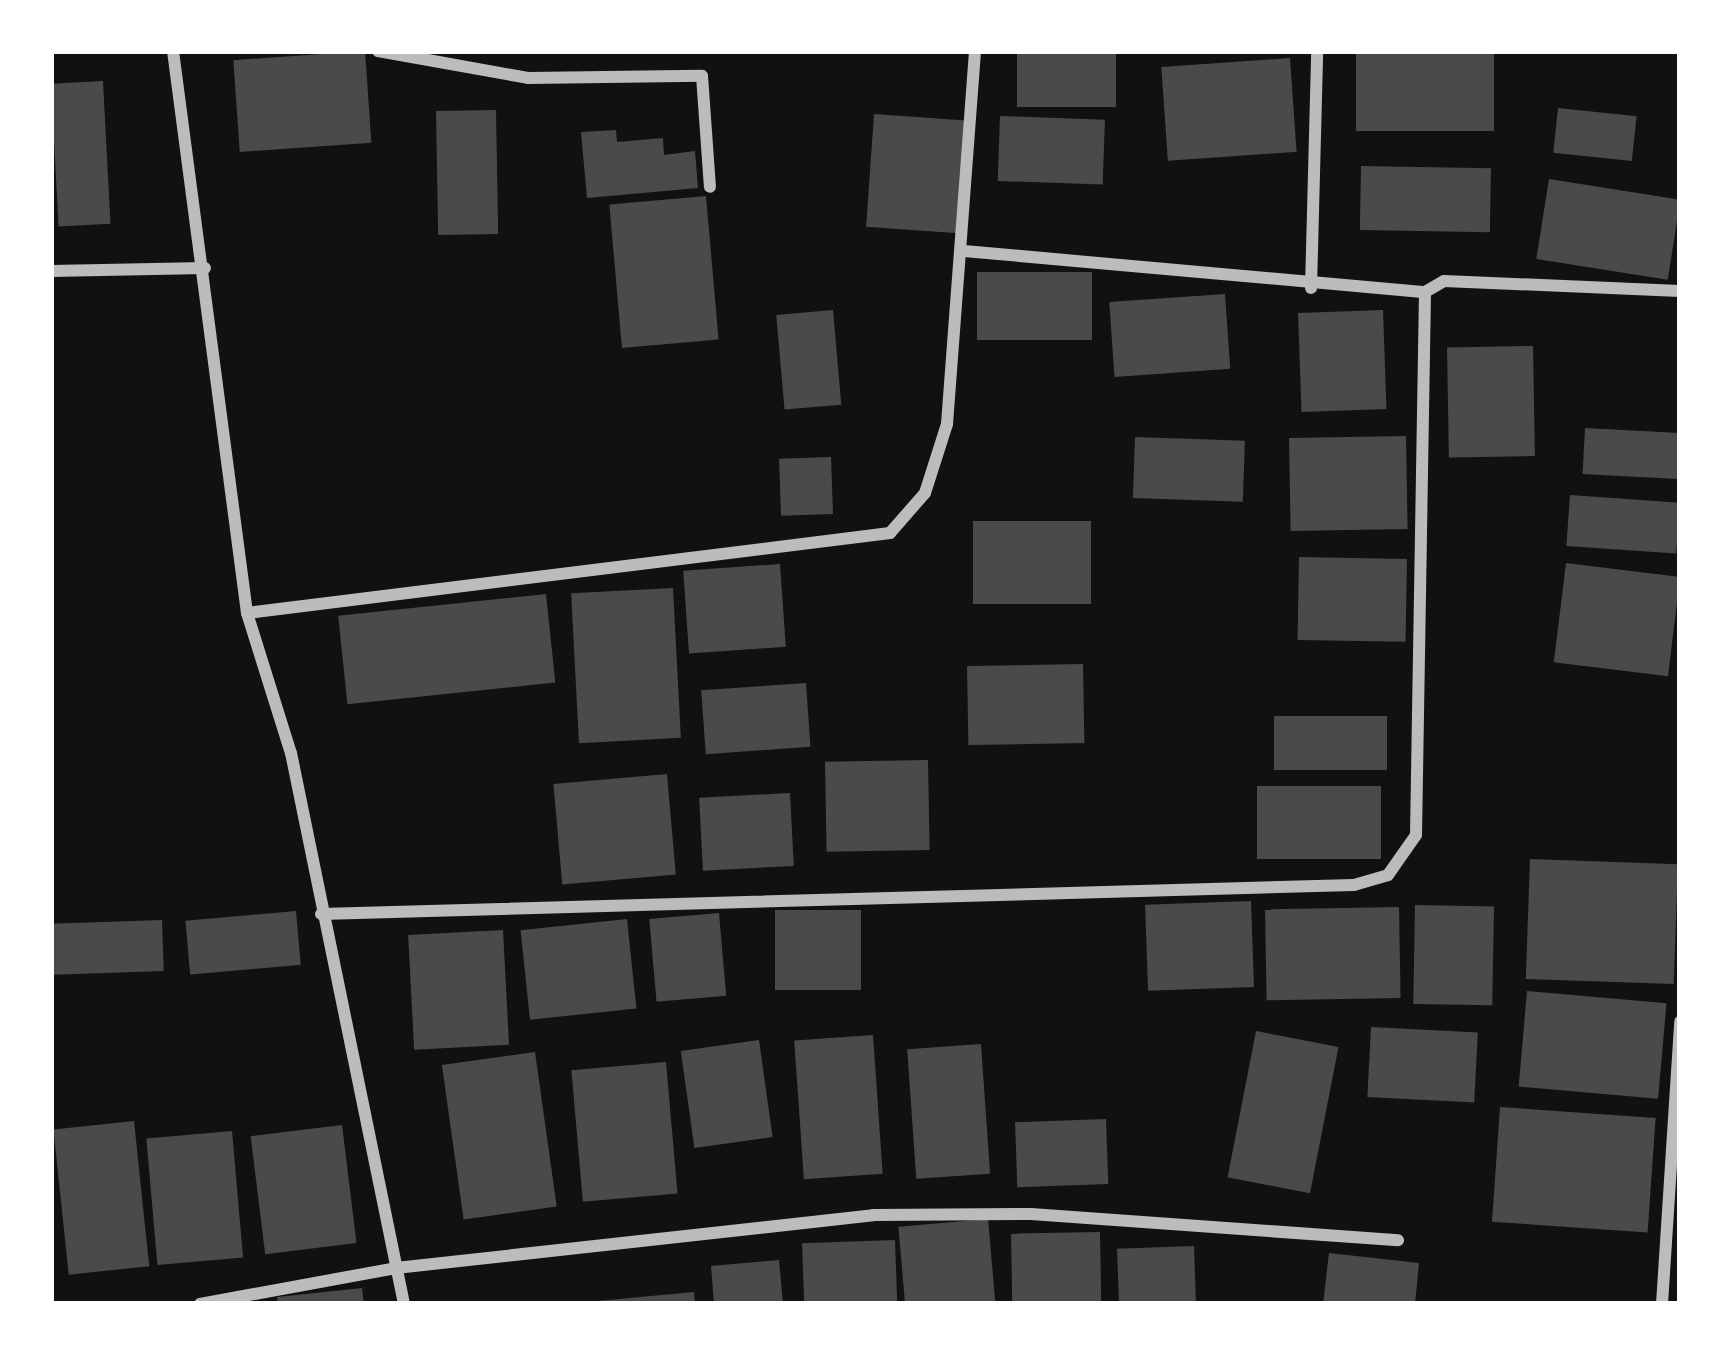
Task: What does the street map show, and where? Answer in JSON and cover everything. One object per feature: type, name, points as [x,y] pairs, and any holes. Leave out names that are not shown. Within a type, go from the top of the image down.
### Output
[{"type":"street","points":[[173,51],[248,613],[291,754],[404,1304]]},
{"type":"street","points":[[378,51],[528,78],[702,76],[710,187]]},
{"type":"street","points":[[248,613],[890,533],[926,493],[947,424],[964,250],[975,51]]},
{"type":"street","points":[[1311,288],[1317,51]]},
{"type":"street","points":[[964,250],[1311,288],[1425,292],[1444,280],[1680,291]]},
{"type":"street","points":[[51,271],[205,268]]},
{"type":"street","points":[[321,914],[1354,885],[1388,875],[1416,836],[1425,292]]},
{"type":"street","points":[[1662,1304],[1680,1022]]},
{"type":"street","points":[[200,1304],[396,1268],[873,1214],[1031,1214],[1398,1240]]},
{"type":"building","points":[[365,51],[371,143],[240,152],[233,60]]},
{"type":"building","points":[[1017,51],[1116,51],[1116,107],[1017,107]]},
{"type":"building","points":[[1356,51],[1494,51],[1494,131],[1356,131]]},
{"type":"building","points":[[1290,58],[1297,152],[1168,161],[1161,67]]},
{"type":"building","points":[[103,81],[110,224],[59,227],[51,84]]},
{"type":"building","points":[[1558,108],[1637,116],[1632,161],[1553,153]]},
{"type":"building","points":[[496,110],[498,234],[438,235],[436,111]]},
{"type":"building","points":[[874,114],[966,120],[958,233],[866,227]]},
{"type":"building","points":[[1000,116],[1105,120],[1103,185],[998,181]]},
{"type":"building","points":[[616,130],[617,142],[663,138],[664,155],[695,151],[698,188],[587,198],[581,132]]},
{"type":"building","points":[[1361,166],[1491,168],[1490,232],[1360,230]]},
{"type":"building","points":[[1549,179],[1680,200],[1668,280],[1536,259]]},
{"type":"building","points":[[706,196],[719,339],[622,348],[609,204]]},
{"type":"building","points":[[977,272],[1092,272],[1092,340],[977,340]]},
{"type":"building","points":[[1225,294],[1230,369],[1115,377],[1109,302]]},
{"type":"building","points":[[833,310],[841,405],[784,410],[776,315]]},
{"type":"building","points":[[1383,310],[1386,409],[1302,412],[1298,313]]},
{"type":"building","points":[[1533,346],[1535,456],[1449,457],[1447,348]]},
{"type":"building","points":[[1585,428],[1680,433],[1677,479],[1583,474]]},
{"type":"building","points":[[1406,436],[1408,529],[1291,531],[1289,438]]},
{"type":"building","points":[[1135,437],[1245,441],[1243,502],[1133,498]]},
{"type":"building","points":[[831,457],[833,514],[781,516],[779,459]]},
{"type":"building","points":[[1570,495],[1680,503],[1676,554],[1566,546]]},
{"type":"building","points":[[973,521],[1091,521],[1091,604],[973,604]]},
{"type":"building","points":[[1299,557],[1407,559],[1406,642],[1298,640]]},
{"type":"building","points":[[1566,563],[1680,577],[1668,676],[1554,662]]},
{"type":"building","points":[[780,564],[786,647],[689,654],[683,571]]},
{"type":"building","points":[[673,588],[681,738],[579,743],[571,593]]},
{"type":"building","points":[[546,594],[555,683],[347,704],[338,616]]},
{"type":"building","points":[[1083,664],[1084,743],[968,745],[967,666]]},
{"type":"building","points":[[806,683],[810,747],[706,754],[701,690]]},
{"type":"building","points":[[1274,716],[1387,716],[1387,770],[1274,770]]},
{"type":"building","points":[[928,760],[930,850],[827,852],[825,762]]},
{"type":"building","points":[[667,774],[676,875],[562,885],[553,784]]},
{"type":"building","points":[[1257,786],[1381,786],[1381,859],[1257,859]]},
{"type":"building","points":[[790,793],[794,866],[703,871],[699,798]]},
{"type":"building","points":[[1530,859],[1678,864],[1674,984],[1526,979]]},
{"type":"building","points":[[1251,901],[1254,987],[1148,991],[1145,905]]},
{"type":"building","points":[[1415,905],[1494,906],[1492,1005],[1413,1004]]},
{"type":"building","points":[[1399,907],[1401,998],[1267,1000],[1265,909]]},
{"type":"building","points":[[775,910],[861,910],[861,990],[775,990]]},
{"type":"building","points":[[296,911],[301,965],[190,974],[185,921]]},
{"type":"building","points":[[719,913],[726,996],[657,1002],[649,919]]},
{"type":"building","points":[[627,919],[636,1009],[530,1020],[521,930]]},
{"type":"building","points":[[162,920],[164,971],[53,975],[51,924]]},
{"type":"building","points":[[503,930],[509,1045],[414,1050],[408,935]]},
{"type":"building","points":[[1527,991],[1666,1003],[1658,1099],[1519,1087]]},
{"type":"building","points":[[1371,1027],[1478,1033],[1474,1103],[1367,1097]]},
{"type":"building","points":[[1256,1031],[1338,1047],[1310,1193],[1228,1177]]},
{"type":"building","points":[[873,1035],[883,1174],[804,1179],[794,1041]]},
{"type":"building","points":[[759,1040],[773,1137],[694,1148],[681,1051]]},
{"type":"building","points":[[981,1044],[990,1174],[916,1179],[907,1049]]},
{"type":"building","points":[[535,1052],[557,1206],[464,1220],[442,1065]]},
{"type":"building","points":[[666,1062],[678,1193],[583,1202],[571,1070]]},
{"type":"building","points":[[1500,1107],[1656,1118],[1648,1233],[1492,1222]]},
{"type":"building","points":[[1106,1119],[1108,1184],[1017,1187],[1015,1122]]},
{"type":"building","points":[[134,1121],[149,1266],[69,1275],[53,1129]]},
{"type":"building","points":[[342,1125],[357,1243],[265,1254],[251,1136]]},
{"type":"building","points":[[232,1131],[243,1258],[157,1265],[146,1138]]},
{"type":"building","points":[[988,1219],[995,1304],[905,1304],[898,1227]]},
{"type":"building","points":[[1100,1232],[1101,1304],[1012,1304],[1011,1234]]},
{"type":"building","points":[[895,1240],[897,1304],[804,1304],[802,1243]]},
{"type":"building","points":[[1194,1246],[1196,1304],[1119,1304],[1117,1249]]},
{"type":"building","points":[[1329,1253],[1419,1263],[1415,1304],[1323,1304]]},
{"type":"building","points":[[779,1260],[783,1304],[714,1304],[711,1266]]},
{"type":"building","points":[[362,1288],[364,1304],[278,1304],[277,1297]]},
{"type":"building","points":[[694,1292],[695,1304],[597,1304],[597,1301]]}]
